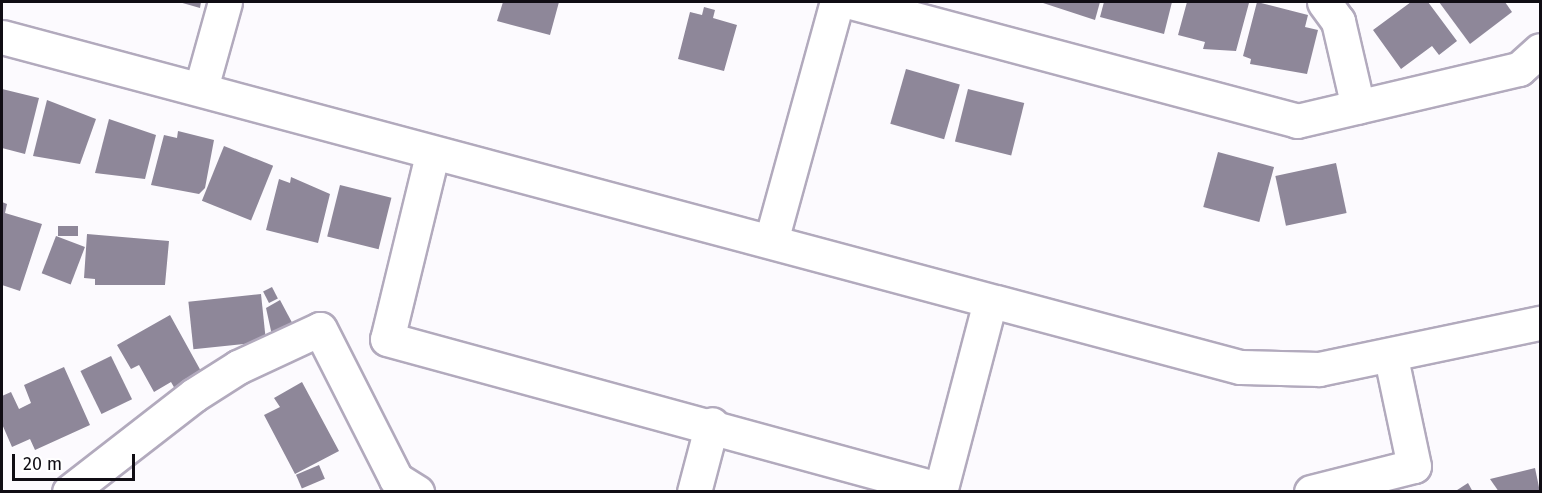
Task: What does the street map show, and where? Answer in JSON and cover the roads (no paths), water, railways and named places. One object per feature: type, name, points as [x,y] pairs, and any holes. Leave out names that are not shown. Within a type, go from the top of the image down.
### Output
[{"type":"street","points":[[201,88],[225,2]]},
{"type":"street","points":[[771,241],[837,2]]},
{"type":"street","points":[[851,2],[1297,121],[1519,69],[1540,50]]},
{"type":"street","points":[[1324,2],[1338,21],[1358,107]]},
{"type":"street","points":[[2,37],[201,88],[432,155],[771,241],[990,302],[1265,371],[1391,358],[1540,322]]},
{"type":"street","points":[[432,155],[387,339],[712,424],[939,490],[990,302]]},
{"type":"street","points":[[69,492],[194,395],[238,367],[320,329],[396,479],[417,492]]},
{"type":"street","points":[[1311,492],[1414,466],[1391,358]]},
{"type":"street","points":[[694,492],[712,424]]}]
